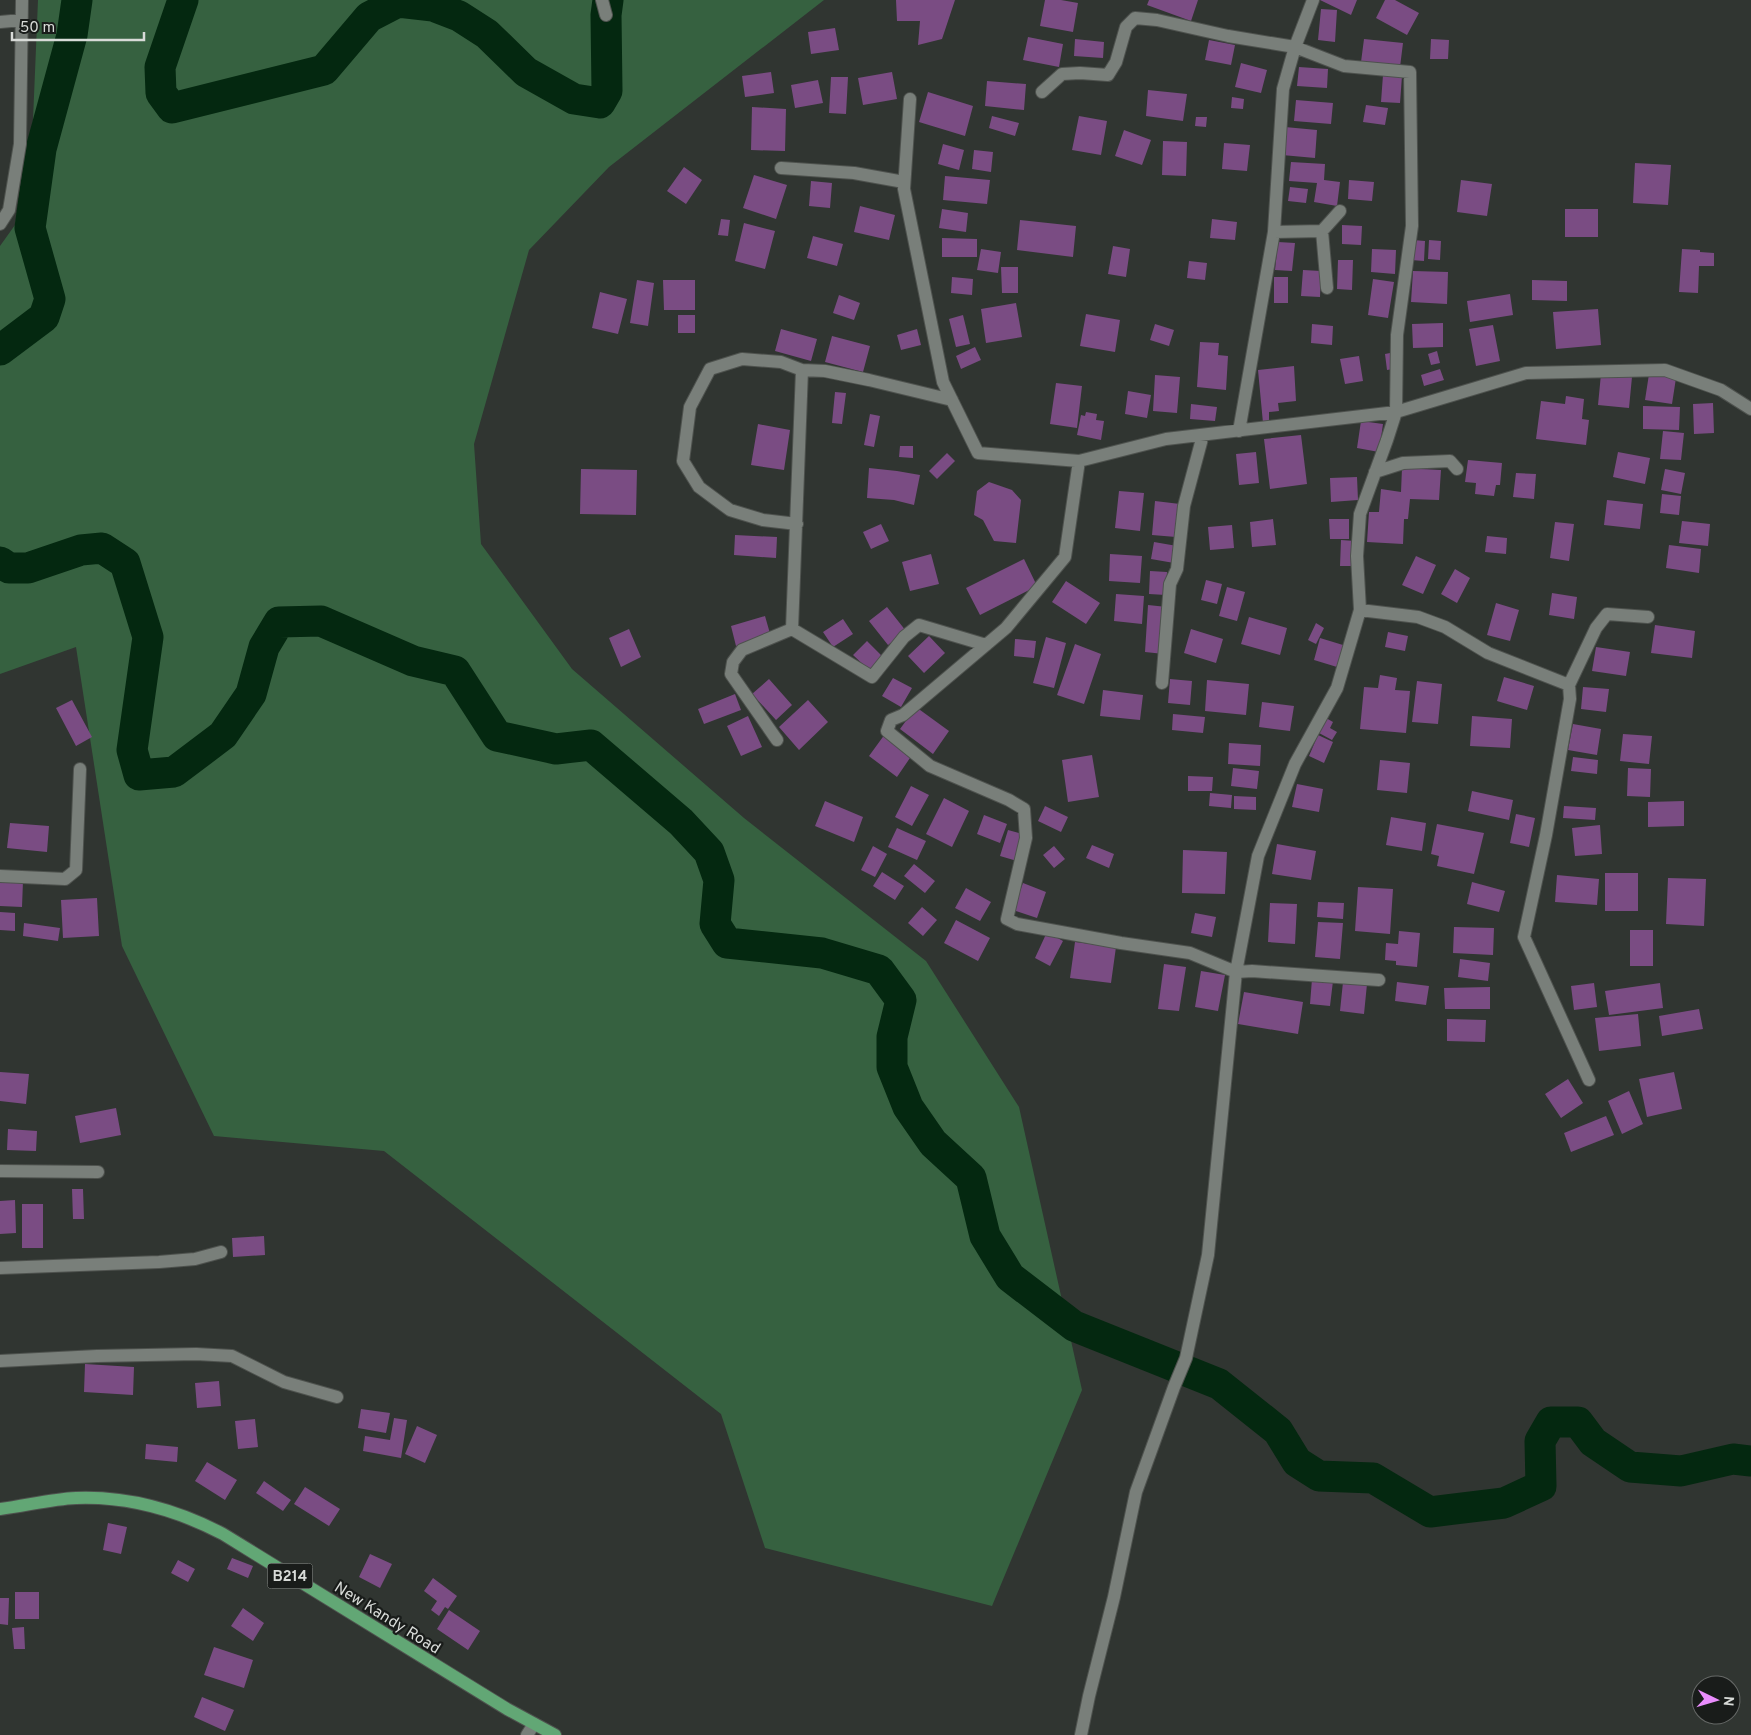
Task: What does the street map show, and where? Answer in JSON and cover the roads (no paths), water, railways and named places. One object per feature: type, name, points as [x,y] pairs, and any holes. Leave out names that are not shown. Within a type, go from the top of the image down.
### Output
[{"type":"main road","name":"New Kandy Road","points":[[0,1509],[75,1498],[111,1498],[175,1512],[222,1534],[507,1709],[555,1735]]},
{"type":"street","points":[[0,224],[9,210],[20,144],[22,0]]},
{"type":"street","points":[[602,0],[606,15]]},
{"type":"street","points":[[1239,430],[1274,232],[1283,89],[1295,47],[1312,0]]},
{"type":"street","points":[[1042,92],[1062,74],[1108,75],[1116,62],[1126,27],[1135,18],[1157,20],[1228,36],[1295,47],[1344,66],[1410,72],[1412,226],[1397,335],[1396,412],[1360,514],[1357,556],[1360,610],[1337,688],[1295,764],[1258,856],[1236,972],[1208,1255],[1186,1358],[1136,1492],[1114,1597],[1088,1696],[1081,1735]]},
{"type":"street","points":[[0,22],[22,20]]},
{"type":"street","points":[[910,99],[904,189],[943,382],[978,453],[1079,461],[1166,439],[1396,412],[1526,373],[1665,370],[1721,390],[1751,408]]},
{"type":"street","points":[[781,168],[854,173],[904,182]]},
{"type":"street","points":[[1274,232],[1322,231],[1340,211]]},
{"type":"street","points":[[1322,231],[1328,288]]},
{"type":"street","points":[[797,524],[763,520],[730,510],[699,487],[683,461],[690,407],[710,369],[742,359],[781,362],[802,370],[825,371],[860,378],[952,400]]},
{"type":"street","points":[[792,630],[802,370]]},
{"type":"street","points":[[1162,683],[1170,584],[1177,569],[1184,506],[1203,435]]},
{"type":"street","points":[[1375,472],[1402,463],[1450,460],[1457,469]]},
{"type":"street","points":[[1079,461],[1066,557],[1006,628],[903,715],[891,720],[888,731],[930,766],[1010,800],[1024,809],[1026,838],[1007,919],[1017,924],[1121,943],[1190,953],[1236,972],[1252,971],[1379,980]]},
{"type":"street","points":[[1360,610],[1418,618],[1445,627],[1488,653],[1569,685]]},
{"type":"street","points":[[1589,1080],[1524,937],[1546,834],[1570,699],[1569,685],[1596,628],[1607,614],[1648,617]]},
{"type":"street","points":[[792,630],[872,677],[904,637],[919,625],[986,645]]},
{"type":"street","points":[[777,740],[731,674],[733,662],[742,650],[792,630]]},
{"type":"street","points":[[0,876],[65,879],[76,870],[80,769]]},
{"type":"street","points":[[0,1171],[98,1172]]},
{"type":"street","points":[[0,1268],[160,1262],[195,1259],[221,1252]]},
{"type":"street","points":[[0,1361],[97,1356],[196,1354],[232,1356],[284,1382],[337,1397]]},
{"type":"street","points":[[527,1735],[534,1724]]},
{"type":"waterway","points":[[0,350],[44,317],[50,299],[30,228],[41,149],[72,35],[77,0]]},
{"type":"waterway","points":[[183,0],[160,67],[161,93],[172,108],[324,70],[369,17],[398,2],[433,6],[459,16],[487,34],[526,72],[574,99],[600,103],[607,91],[606,15],[608,0]]},
{"type":"waterway","points":[[0,562],[9,568],[28,568],[81,550],[102,548],[125,563],[148,637],[132,750],[139,775],[174,772],[223,735],[251,694],[264,647],[279,622],[321,621],[413,661],[455,671],[497,736],[556,749],[591,745],[681,822],[709,852],[719,880],[715,924],[727,943],[822,953],[879,970],[901,1000],[892,1037],[892,1067],[908,1107],[933,1143],[971,1178],[985,1236],[1010,1277],[1074,1326],[1219,1384],[1278,1431],[1297,1462],[1319,1476],[1373,1478],[1430,1512],[1504,1503],[1541,1486],[1540,1441],[1551,1422],[1578,1422],[1593,1442],[1630,1467],[1681,1471],[1733,1459],[1751,1461]]}]
